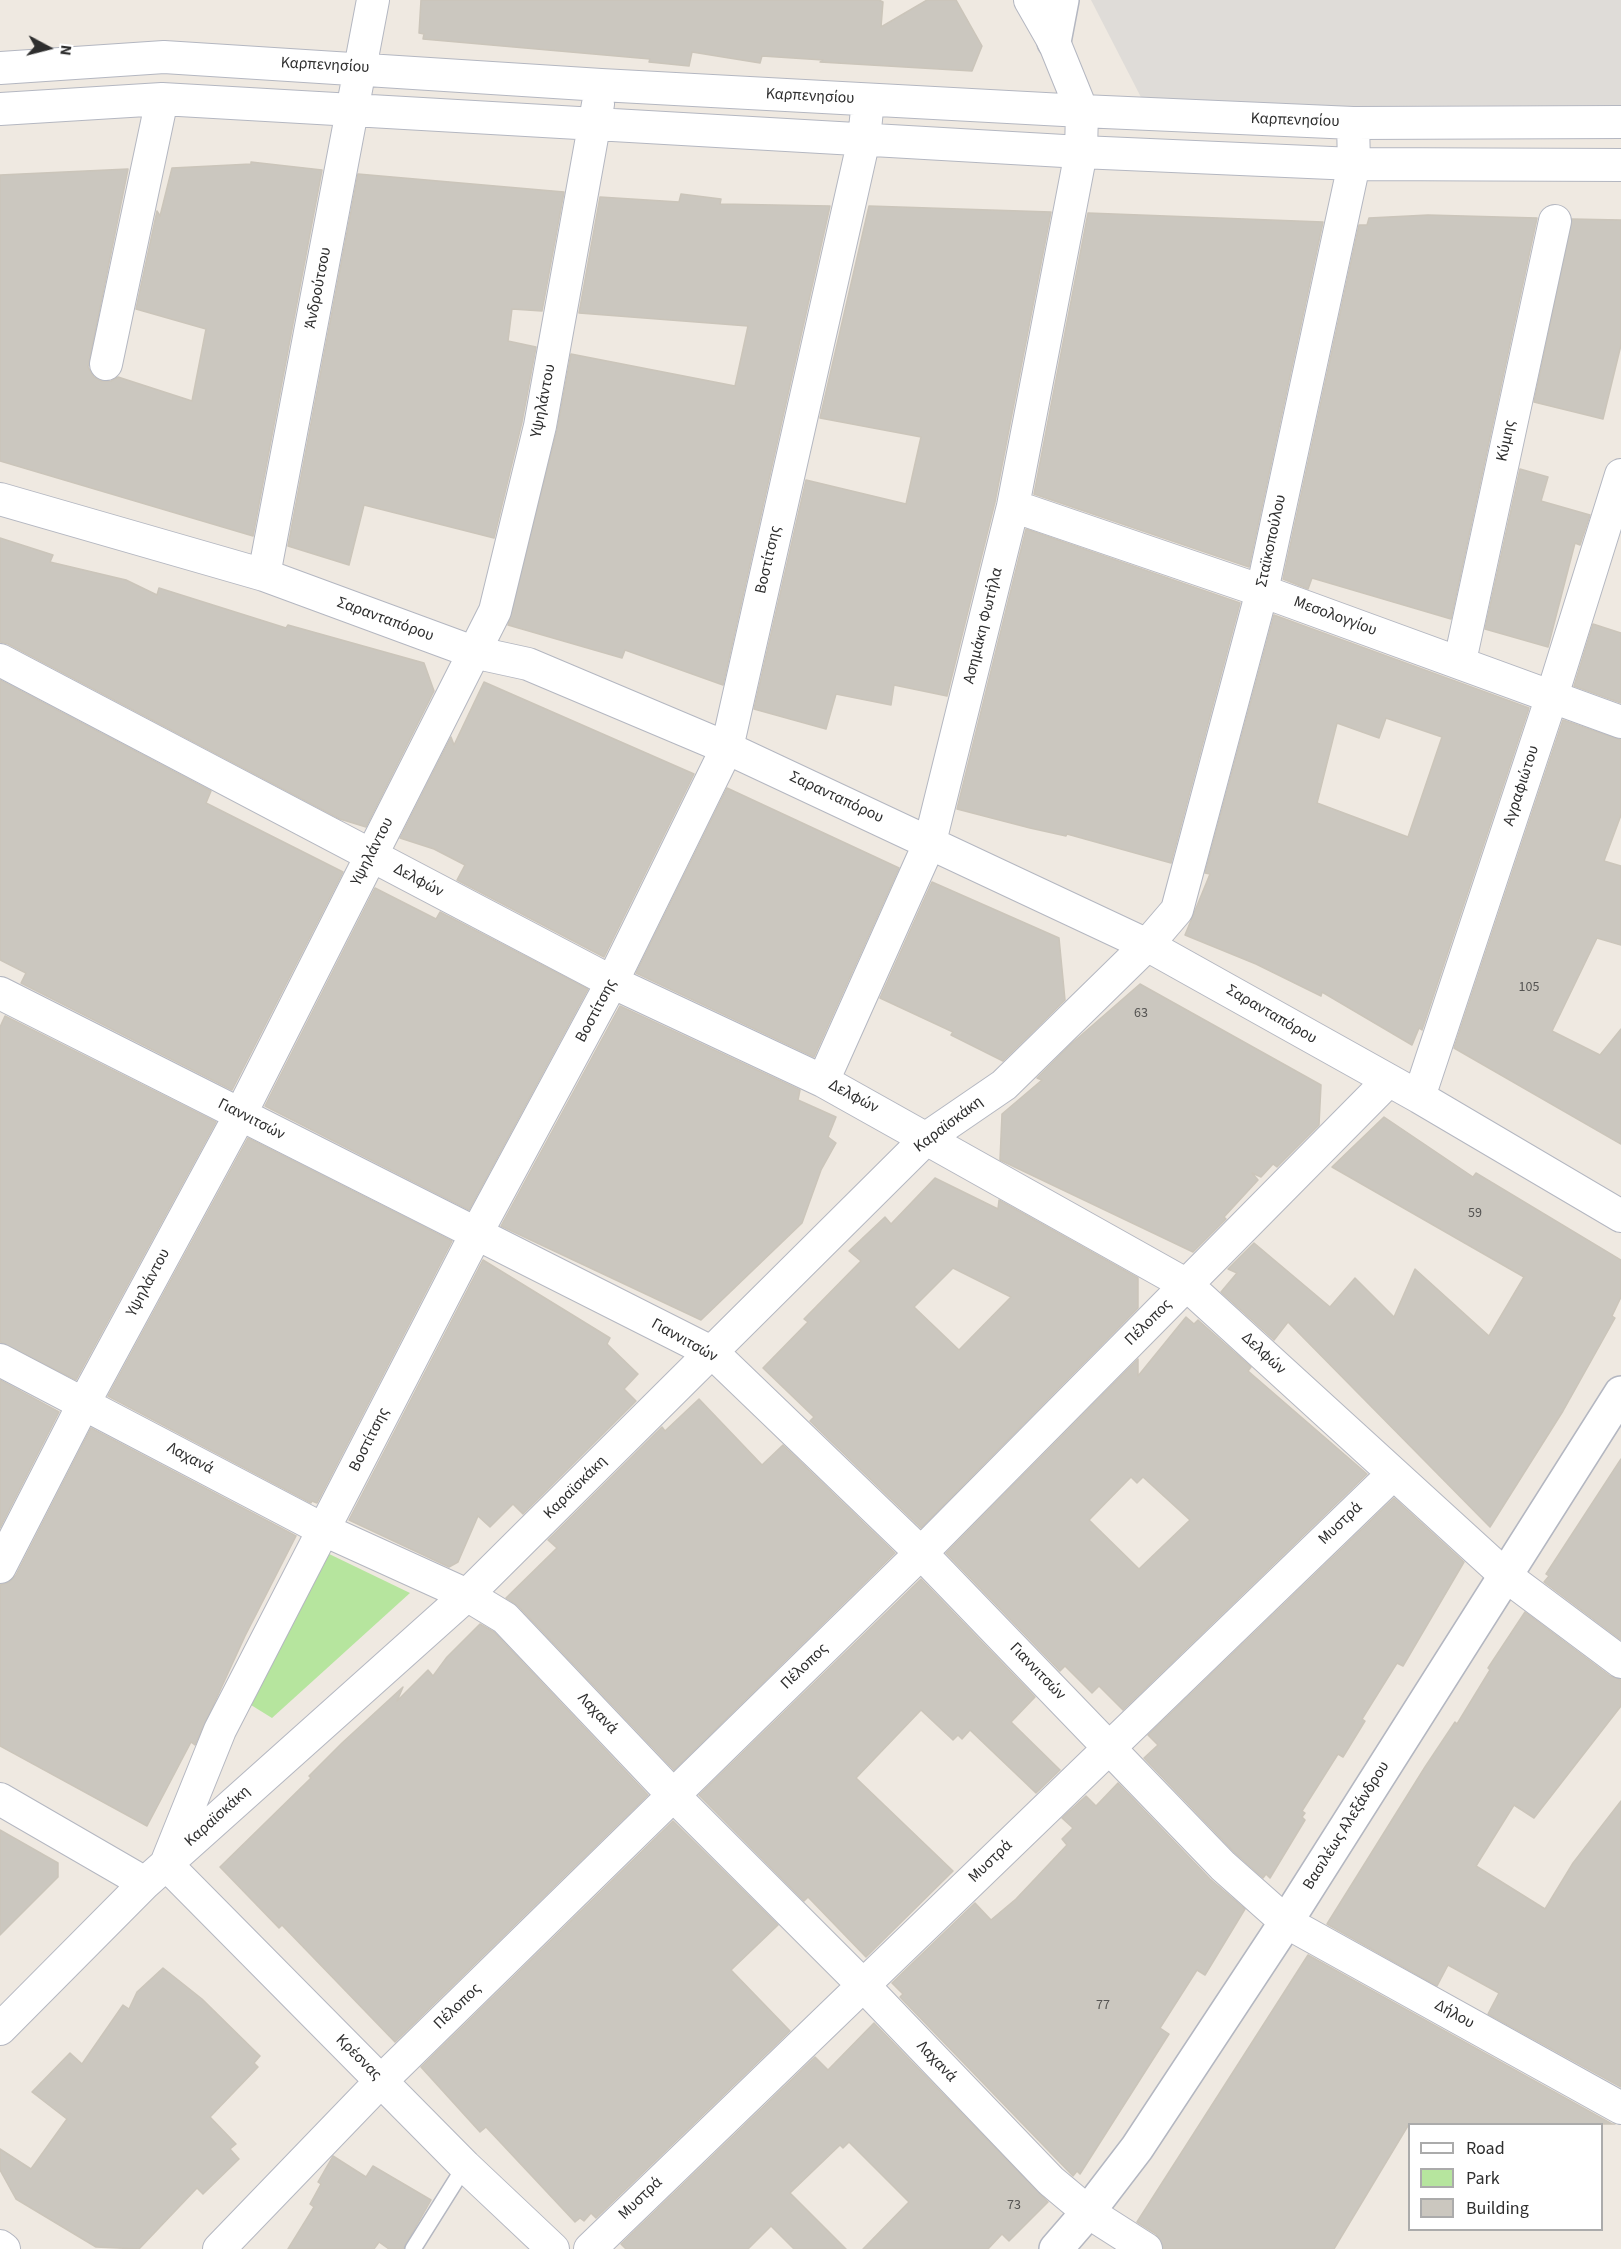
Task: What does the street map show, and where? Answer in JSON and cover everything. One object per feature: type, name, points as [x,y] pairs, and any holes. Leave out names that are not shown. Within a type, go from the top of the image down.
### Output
[{"type":"street","name":"Άνδρούτσου","points":[[264,575],[373,0]]},
{"type":"street","points":[[1030,0],[1054,42],[1082,111]]},
{"type":"street","points":[[1054,42],[1062,0]]},
{"type":"street","name":"Καρπενησίου","points":[[0,68],[164,57],[601,85],[1082,111],[1353,123],[1621,122]]},
{"type":"street","name":"Υψηλάντου","points":[[0,1568],[84,1403],[240,1115],[495,611],[540,426],[601,85]]},
{"type":"street","points":[[106,364],[162,99]]},
{"type":"street","points":[[0,109],[162,99],[352,108],[1081,152],[1354,164],[1621,165]]},
{"type":"street","name":"Βοστίτσης","points":[[155,1873],[220,1730],[476,1234],[612,982],[727,748],[864,139],[868,100]]},
{"type":"street","name":"Ασημάκη Φωτήλα","points":[[823,1081],[930,842],[1013,506],[1081,152],[1082,111]]},
{"type":"street","name":"Σταϊκοπούλου","points":[[1148,945],[1177,910],[1262,591],[1354,164],[1353,123]]},
{"type":"street","name":"Κύμης","points":[[1460,661],[1555,221]]},
{"type":"street","name":"Αγραφιώτου","points":[[1419,1097],[1552,696],[1621,475]]},
{"type":"street","name":"Σαρανταπόρου","points":[[0,499],[264,575],[473,652],[528,664],[727,748],[1148,945],[1419,1097],[1621,1216]]},
{"type":"street","name":"Μεσολογγίου","points":[[1013,506],[1460,661],[1621,722]]},
{"type":"street","name":"Δελφών","points":[[0,660],[612,982],[823,1081],[928,1137],[1188,1285],[1506,1576],[1621,1662]]},
{"type":"street","name":"Καραϊσκάκη","points":[[0,2029],[155,1873],[467,1595],[928,1137],[1004,1085],[1148,945]]},
{"type":"street","name":"Γιαννιτσών","points":[[0,993],[713,1353],[921,1553],[1110,1746],[1223,1866],[1286,1922]]},
{"type":"street","name":"Πέλοπος","points":[[219,2249],[381,2081],[921,1553],[1388,1081]]},
{"type":"street","name":"Λαχανά","points":[[0,1360],[324,1530],[467,1595],[505,1618],[674,1796],[863,1985],[1051,2181],[1088,2212],[1146,2249]]},
{"type":"street","name":"Βασιλέως Αλεξάνδρου","points":[[1056,2249],[1088,2212],[1137,2148],[1286,1922],[1621,1393]]},
{"type":"street","name":"Μυστρά","points":[[590,2249],[1392,1474]]},
{"type":"street","name":"Κρέσνας","points":[[0,1799],[155,1873],[381,2081],[465,2166],[553,2249]]},
{"type":"street","name":"Δήλου","points":[[1286,1922],[1621,2108]]},
{"type":"street","points":[[0,2246],[4,2249]]},
{"type":"lane","points":[[413,2249],[465,2166]]},
{"type":"green space","points":[[325,1552],[410,1593],[272,1718],[251,1705]]},
{"type":"shaded area","points":[[1091,0],[1621,0],[1621,105],[1146,107]]},
{"type":"building","points":[[421,0],[879,0],[883,2],[881,27],[927,0],[956,0],[982,46],[972,71],[820,62],[823,60],[762,56],[760,63],[692,52],[689,66],[649,62],[650,59],[423,39],[424,34],[419,33]]},
{"type":"building","points":[[251,162],[322,170],[253,536],[0,461],[0,175],[128,169],[88,367],[94,377],[102,381],[111,381],[118,377],[192,401],[206,329],[136,309],[157,211],[160,216],[172,168],[251,164]]},
{"type":"building","points":[[358,174],[564,192],[542,311],[512,309],[508,341],[536,347],[522,422],[494,538],[364,505],[349,565],[288,546]]},
{"type":"building","points":[[681,194],[721,199],[720,204],[830,206],[723,685],[625,650],[622,658],[508,625],[557,430],[571,354],[735,386],[748,326],[579,313],[600,197],[679,202]]},
{"type":"building","points":[[869,206],[1051,212],[995,502],[947,696],[894,685],[891,705],[836,694],[826,729],[754,709],[806,480],[906,504],[921,437],[820,418]]},
{"type":"building","points":[[1088,213],[1323,222],[1249,567],[1034,494]]},
{"type":"building","points":[[1428,215],[1537,218],[1451,619],[1312,578],[1308,589],[1283,579],[1359,225],[1367,225],[1369,218]]},
{"type":"building","points":[[1572,219],[1621,220],[1621,345],[1603,419],[1534,402]]},
{"type":"building","points":[[1520,469],[1548,477],[1541,501],[1590,515],[1580,545],[1575,543],[1548,647],[1485,629]]},
{"type":"building","points":[[1026,529],[1240,603],[1171,863],[1067,834],[1066,836],[1030,828],[957,809]]},
{"type":"building","points":[[0,538],[53,555],[50,562],[126,580],[157,595],[159,588],[286,628],[288,625],[424,663],[434,691],[366,827],[340,819],[8,644],[0,642]]},
{"type":"building","points":[[1274,615],[1529,708],[1422,1030],[1419,1028],[1412,1045],[1322,992],[1321,996],[1256,964],[1185,935],[1210,874],[1205,873]],"holes":[[[1386,718],[1442,737],[1408,837],[1317,803],[1337,723],[1379,738]]]},
{"type":"building","points":[[1593,624],[1621,633],[1621,703],[1574,686]]},
{"type":"building","points":[[0,680],[211,791],[206,803],[343,872],[232,1090],[21,983],[26,973],[0,960]]},
{"type":"building","points":[[484,682],[694,774],[604,957],[457,880],[465,865],[434,849],[400,838],[451,737],[454,745]]},
{"type":"building","points":[[1563,720],[1621,740],[1621,815],[1604,861],[1621,866],[1621,945],[1597,938],[1552,1031],[1600,1055],[1621,1029],[1621,1144],[1454,1048]]},
{"type":"building","points":[[727,788],[899,868],[814,1057],[636,973]]},
{"type":"building","points":[[932,882],[1059,938],[1065,1000],[1003,1061],[951,1035],[953,1032],[880,998]]},
{"type":"building","points":[[375,888],[436,919],[440,912],[588,989],[469,1210],[265,1106]]},
{"type":"building","points":[[1140,984],[1321,1085],[1319,1125],[1277,1167],[1273,1164],[1261,1177],[1252,1173],[1258,1180],[1224,1217],[1226,1219],[1193,1252],[1000,1160],[1002,1114],[1042,1080],[1037,1078],[1070,1045]]},
{"type":"building","points":[[620,1006],[800,1090],[798,1100],[836,1117],[828,1137],[836,1143],[821,1170],[802,1223],[701,1320],[501,1226]]},
{"type":"building","points":[[5,1016],[216,1122],[76,1380],[0,1342],[0,1027]]},
{"type":"building","points":[[1384,1117],[1473,1177],[1476,1173],[1621,1260],[1621,1297],[1612,1316],[1615,1318],[1563,1411],[1490,1527],[1288,1322],[1274,1340],[1221,1292],[1237,1273],[1228,1269],[1254,1243],[1330,1307],[1355,1278],[1394,1317],[1415,1269],[1489,1336],[1524,1277],[1332,1167]]},
{"type":"building","points":[[248,1138],[452,1241],[317,1503],[312,1501],[311,1503],[108,1396]]},
{"type":"building","points":[[935,1178],[998,1209],[999,1200],[1138,1278],[1138,1308],[921,1528],[810,1421],[814,1417],[763,1368],[808,1322],[804,1319],[861,1261],[849,1251],[885,1217],[891,1224]],"holes":[[[953,1268],[1011,1297],[959,1350],[914,1307]]]},
{"type":"building","points":[[483,1260],[610,1338],[607,1344],[638,1374],[624,1389],[636,1401],[523,1514],[513,1504],[490,1527],[478,1516],[458,1562],[449,1567],[349,1520]]},
{"type":"building","points":[[1186,1317],[1194,1324],[1198,1320],[1251,1367],[1248,1371],[1367,1474],[1123,1710],[1099,1686],[1092,1693],[1065,1666],[1060,1671],[946,1553],[1138,1359],[1138,1376]],"holes":[[[1131,1477],[1137,1483],[1143,1477],[1190,1520],[1139,1569],[1089,1520]]]},
{"type":"building","points":[[0,1380],[59,1412],[0,1528]]},
{"type":"building","points":[[699,1399],[762,1465],[783,1445],[895,1553],[674,1770],[518,1606],[506,1598],[557,1548],[548,1540],[662,1427],[665,1431]]},
{"type":"building","points":[[91,1428],[296,1536],[245,1636],[195,1745],[191,1742],[147,1826],[0,1746],[0,1585],[9,1582],[16,1575]]},
{"type":"building","points":[[1621,1459],[1621,1640],[1544,1582],[1549,1576],[1546,1574]]},
{"type":"building","points":[[1394,1498],[1464,1562],[1403,1666],[1397,1663],[1362,1719],[1365,1721],[1343,1757],[1338,1754],[1302,1811],[1305,1813],[1302,1817],[1305,1820],[1270,1878],[1266,1874],[1263,1878],[1235,1853],[1144,1758],[1158,1745],[1148,1735]]},
{"type":"building","points":[[921,1579],[1035,1697],[1011,1722],[1060,1770],[1036,1793],[970,1730],[962,1739],[958,1735],[953,1740],[921,1710],[856,1778],[953,1871],[866,1957],[808,1897],[804,1901],[699,1795]]},
{"type":"building","points":[[1525,1612],[1610,1676],[1621,1680],[1621,1706],[1534,1818],[1514,1805],[1476,1866],[1545,1909],[1573,1863],[1621,1801],[1621,2087],[1488,2014],[1499,1993],[1448,1965],[1437,1986],[1327,1924],[1425,1767],[1455,1722],[1457,1724],[1490,1670],[1488,1668]]},
{"type":"building","points":[[480,1624],[494,1632],[648,1795],[395,2042],[282,1925],[279,1928],[220,1867],[311,1778],[309,1776],[342,1743],[403,1687],[397,1701],[428,1670],[433,1676],[447,1657]]},
{"type":"building","points":[[1118,1783],[1210,1879],[1245,1909],[1205,1975],[1197,1970],[1160,2028],[1169,2034],[1080,2174],[1077,2171],[1073,2176],[900,1997],[903,1994],[892,1983],[975,1903],[991,1920],[1016,1899],[1067,1845],[1062,1839],[1073,1828],[1062,1818],[1086,1796],[1096,1806]]},
{"type":"building","points":[[673,1821],[778,1925],[731,1970],[790,2031],[596,2218],[591,2213],[584,2221],[580,2218],[575,2222],[486,2127],[480,2132],[421,2067]]},
{"type":"building","points":[[0,1830],[58,1863],[58,1877],[0,1935]]},
{"type":"building","points":[[1308,1955],[1612,2124],[1408,2123],[1334,2249],[1164,2249],[1156,2234],[1137,2222]]},
{"type":"building","points":[[163,1968],[202,1999],[260,2056],[254,2063],[258,2067],[210,2117],[236,2144],[230,2149],[239,2159],[203,2194],[197,2188],[139,2249],[96,2247],[16,2199],[0,2170],[0,2149],[31,2169],[67,2119],[32,2092],[70,2053],[82,2064],[123,2005],[129,2009],[137,1992]]},
{"type":"building","points":[[874,2023],[1048,2202],[1009,2241],[1002,2234],[988,2249],[863,2249],[909,2202],[849,2142],[843,2148],[840,2145],[790,2193],[846,2249],[794,2249],[771,2226],[748,2249],[626,2249],[621,2244],[815,2057],[828,2070]]},
{"type":"building","points":[[333,2156],[366,2177],[373,2166],[431,2200],[403,2249],[389,2249],[379,2242],[374,2249],[288,2249],[314,2207],[310,2204],[321,2184],[318,2182]]}]
